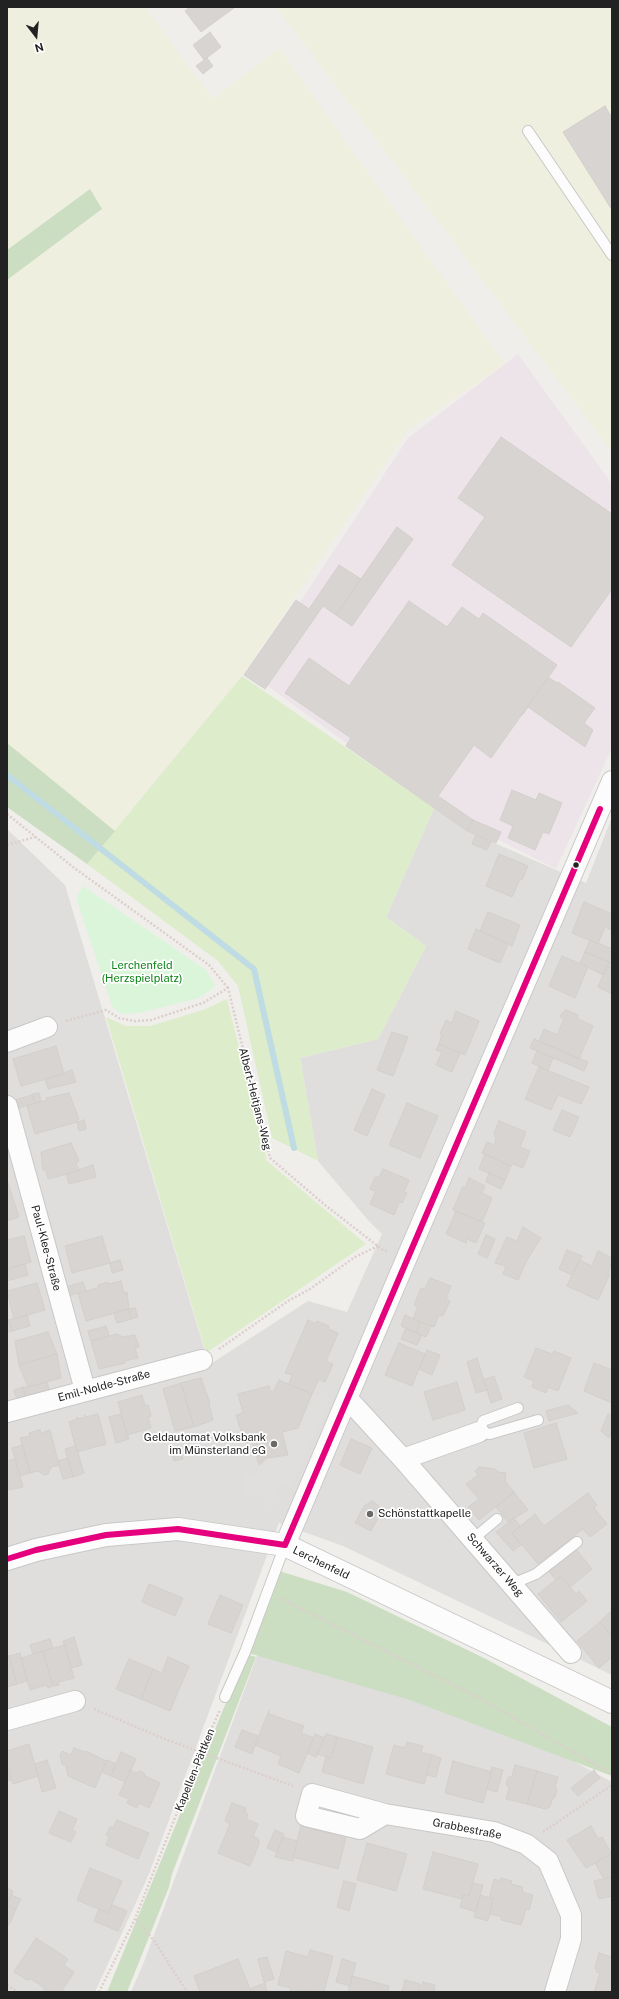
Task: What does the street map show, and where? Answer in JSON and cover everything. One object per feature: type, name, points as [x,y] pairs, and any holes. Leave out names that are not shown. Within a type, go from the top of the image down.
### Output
[{"type":"street","points":[[285,1545],[348,1400],[410,1250],[606,812],[612,781]]},
{"type":"street","points":[[7,1042],[47,1027]]},
{"type":"street","name":"Paul-Klee-Straße","points":[[7,1106],[85,1390]]},
{"type":"street","name":"Emil-Nolde-Straße","points":[[7,1412],[202,1360]]},
{"type":"street","name":"Schwarzer Weg","points":[[348,1400],[403,1459],[571,1652]]},
{"type":"street","points":[[403,1459],[479,1432]]},
{"type":"street","name":"Lerchenfeld","points":[[7,1559],[36,1550],[106,1535],[178,1529],[285,1545],[612,1702]]},
{"type":"street","points":[[7,1720],[75,1701]]},
{"type":"street","name":"Grabbestraße","points":[[312,1794],[385,1814],[494,1832],[526,1844],[548,1861],[571,1915],[571,1939],[555,1992]]},
{"type":"lane","points":[[528,131],[612,255]]},
{"type":"lane","points":[[518,1408],[483,1421],[479,1432],[490,1434],[538,1420]]},
{"type":"lane","points":[[473,1539],[497,1519]]},
{"type":"lane","points":[[512,1584],[536,1574],[577,1542]]},
{"type":"lane","points":[[226,1696],[268,1592],[285,1545]]},
{"type":"path","name":"Albert-Heitjans-Weg","points":[[7,814],[73,867],[210,965],[228,988],[270,1158],[325,1205],[384,1251],[410,1250]]},
{"type":"path","points":[[7,845],[36,837]]},
{"type":"path","points":[[47,1027],[106,1010],[119,1018],[134,1021],[151,1020],[204,1003],[228,988]]},
{"type":"path","points":[[202,1360],[288,1301],[310,1289],[356,1257],[378,1246]]},
{"type":"path","points":[[268,1592],[474,1695],[612,1774]]},
{"type":"path","name":"Kapellen-Pättken","points":[[99,1992],[135,1919],[201,1752],[226,1696]]},
{"type":"path","points":[[75,1701],[201,1752],[312,1794]]},
{"type":"path","points":[[526,1844],[612,1785]]},
{"type":"path","points":[[135,1919],[156,1942],[188,1992]]},
{"type":"path","points":[[7,1985],[18,1992]]},
{"type":"shaded area","points":[[518,354],[612,484],[612,748],[556,869],[436,808],[252,675],[408,438]]},
{"type":"shaded area","points":[[434,808],[467,831],[586,883],[612,817],[612,1675],[343,1546],[279,1523],[149,1874],[95,1992],[7,1992],[7,829],[65,885],[209,1365],[308,1301],[347,1312],[382,1234],[367,1219],[318,1161],[300,1058],[378,1039],[426,946],[386,917]]},
{"type":"shaded area","points":[[312,1394],[330,1400],[291,1487],[285,1485],[276,1488],[281,1502],[267,1508],[262,1496],[244,1495],[245,1474],[260,1474],[267,1458],[288,1455],[282,1432],[298,1428]]},
{"type":"shaded area","points":[[261,1645],[510,1727],[612,1782],[612,1992],[131,1992],[144,1962]]},
{"type":"green space","points":[[7,7],[145,7],[213,99],[279,48],[505,364],[408,430],[242,676],[112,833],[7,745],[7,280],[102,210],[89,189],[7,250]]},
{"type":"green space","points":[[276,7],[612,7],[612,452]]},
{"type":"green space","points":[[90,189],[102,209],[7,280],[7,250]]},
{"type":"green space","points":[[242,676],[434,808],[386,917],[426,946],[378,1039],[300,1058],[318,1161],[272,1138],[238,986],[218,961],[87,864]]},
{"type":"green space","points":[[7,743],[115,831],[87,864],[7,807]]},
{"type":"green space","name":"Lerchenfeld (Herzspielplatz)","points":[[83,886],[206,970],[216,986],[199,998],[139,1013],[121,1014],[112,1006],[76,898]]},
{"type":"green space","points":[[227,999],[267,1161],[366,1244],[206,1353],[106,1017],[126,1026],[150,1026],[203,1010]]},
{"type":"green space","points":[[276,1570],[347,1592],[484,1658],[612,1727],[612,1776],[410,1700],[245,1652]]},
{"type":"green space","points":[[246,1654],[256,1657],[172,1874],[169,1887],[127,1992],[107,1992]]},
{"type":"building","points":[[190,7],[234,8],[201,32],[185,11]]},
{"type":"building","points":[[210,32],[221,47],[204,60],[193,45]]},
{"type":"building","points":[[207,58],[213,66],[203,74],[196,66]]},
{"type":"building","points":[[605,106],[612,118],[612,210],[563,132]]},
{"type":"building","points":[[501,437],[612,514],[612,589],[571,647],[452,565],[485,517],[458,498]]},
{"type":"building","points":[[397,527],[413,539],[352,626],[336,615]]},
{"type":"building","points":[[339,565],[361,579],[336,615],[323,606],[265,689],[244,675],[296,600],[309,609]]},
{"type":"building","points":[[409,601],[447,627],[462,607],[479,619],[483,613],[557,665],[491,758],[474,745],[438,796],[473,820],[467,831],[346,746],[351,738],[285,693],[309,658],[349,686]]},
{"type":"building","points":[[548,677],[557,683],[558,682],[595,708],[584,723],[593,730],[585,747],[528,707],[522,715]]},
{"type":"building","points":[[512,790],[536,800],[539,793],[562,803],[549,834],[543,832],[535,850],[508,838],[513,826],[500,820]]},
{"type":"building","points":[[473,820],[501,832],[496,843],[467,831]]},
{"type":"building","points":[[476,835],[491,842],[487,850],[472,844]]},
{"type":"building","points":[[499,854],[528,866],[512,897],[486,886]]},
{"type":"building","points":[[584,902],[612,914],[612,930],[605,927],[598,944],[572,933]]},
{"type":"building","points":[[488,912],[520,925],[512,946],[480,931]]},
{"type":"building","points":[[476,929],[508,944],[500,963],[468,949]]},
{"type":"building","points":[[590,940],[612,949],[612,970],[607,966],[609,962],[585,952]]},
{"type":"building","points":[[585,952],[609,962],[603,975],[580,963]]},
{"type":"building","points":[[562,956],[588,967],[575,998],[549,986]]},
{"type":"building","points":[[607,966],[612,970],[612,994],[598,987]]},
{"type":"building","points":[[566,1010],[578,1015],[578,1019],[593,1026],[579,1059],[539,1041],[544,1029],[557,1035],[564,1019],[560,1017]]},
{"type":"building","points":[[456,1011],[479,1021],[465,1055],[439,1044],[442,1034],[440,1034],[446,1020],[452,1023]]},
{"type":"building","points":[[392,1032],[408,1037],[393,1076],[377,1070]]},
{"type":"building","points":[[534,1039],[588,1062],[584,1071],[530,1048]]},
{"type":"building","points":[[439,1044],[460,1053],[452,1072],[436,1065],[442,1052],[436,1050]]},
{"type":"building","points":[[56,1046],[64,1074],[21,1086],[13,1059]]},
{"type":"building","points":[[537,1051],[553,1058],[548,1070],[532,1063]]},
{"type":"building","points":[[539,1067],[589,1087],[581,1104],[558,1095],[551,1110],[525,1099]]},
{"type":"building","points":[[72,1070],[76,1082],[48,1089],[45,1079]]},
{"type":"building","points":[[372,1089],[385,1095],[367,1136],[354,1130]]},
{"type":"building","points":[[39,1093],[41,1101],[35,1103],[32,1094]]},
{"type":"building","points":[[69,1093],[79,1119],[77,1122],[35,1134],[27,1106],[47,1100],[46,1098]]},
{"type":"building","points":[[32,1095],[35,1103],[18,1108],[15,1100]]},
{"type":"building","points":[[407,1103],[438,1116],[420,1158],[389,1145]]},
{"type":"building","points":[[562,1110],[579,1117],[570,1137],[553,1130]]},
{"type":"building","points":[[84,1120],[86,1129],[79,1131],[77,1122]]},
{"type":"building","points":[[499,1121],[526,1132],[520,1147],[530,1151],[523,1168],[513,1164],[511,1166],[482,1153],[487,1142],[494,1145],[496,1139],[494,1133]]},
{"type":"building","points":[[71,1143],[79,1161],[76,1162],[79,1171],[48,1179],[46,1170],[43,1170],[41,1152]]},
{"type":"building","points":[[485,1154],[511,1166],[505,1180],[479,1169]]},
{"type":"building","points":[[93,1165],[96,1177],[69,1184],[66,1174]]},
{"type":"building","points":[[383,1169],[409,1180],[404,1192],[407,1193],[402,1203],[399,1202],[394,1215],[370,1204],[376,1191],[370,1189],[375,1177],[379,1177]]},
{"type":"building","points":[[489,1173],[505,1180],[501,1189],[486,1182]]},
{"type":"building","points":[[469,1178],[485,1186],[482,1193],[492,1198],[482,1222],[453,1210],[463,1186],[465,1188]]},
{"type":"building","points":[[7,1180],[19,1217],[7,1221]]},
{"type":"building","points":[[456,1211],[485,1223],[476,1243],[467,1239],[466,1243],[446,1234]]},
{"type":"building","points":[[523,1227],[541,1238],[527,1260],[518,1280],[503,1274],[506,1266],[495,1263],[507,1237],[517,1241]]},
{"type":"building","points":[[486,1235],[495,1239],[487,1258],[478,1254]]},
{"type":"building","points":[[24,1236],[31,1262],[7,1269],[7,1240]]},
{"type":"building","points":[[102,1236],[110,1263],[72,1273],[65,1246]]},
{"type":"building","points":[[567,1250],[582,1256],[572,1275],[559,1269]]},
{"type":"building","points":[[598,1251],[612,1258],[612,1263],[608,1273],[610,1274],[598,1300],[567,1286],[579,1260],[592,1266]]},
{"type":"building","points":[[120,1260],[123,1270],[112,1273],[110,1263]]},
{"type":"building","points":[[25,1264],[28,1275],[7,1281],[7,1269]]},
{"type":"building","points":[[430,1278],[451,1286],[446,1299],[450,1301],[443,1316],[439,1315],[434,1327],[413,1319],[418,1306],[414,1305],[421,1288],[425,1289]]},
{"type":"building","points":[[121,1281],[124,1293],[127,1292],[129,1309],[86,1321],[78,1293],[98,1288],[98,1285],[108,1282],[109,1284]]},
{"type":"building","points":[[83,1282],[86,1291],[69,1296],[66,1287]]},
{"type":"building","points":[[37,1283],[45,1310],[14,1319],[7,1291]]},
{"type":"building","points":[[135,1308],[138,1317],[131,1319],[128,1309]]},
{"type":"building","points":[[128,1309],[131,1319],[117,1323],[114,1313]]},
{"type":"building","points":[[27,1315],[30,1326],[12,1331],[9,1320]]},
{"type":"building","points":[[405,1315],[420,1322],[416,1333],[401,1326]]},
{"type":"building","points":[[7,1320],[9,1320],[12,1331],[7,1332]]},
{"type":"building","points":[[308,1320],[316,1324],[317,1321],[329,1326],[328,1329],[338,1333],[326,1361],[333,1364],[325,1382],[319,1379],[312,1394],[289,1384],[292,1375],[285,1373]]},
{"type":"building","points":[[420,1322],[431,1326],[426,1337],[416,1333]]},
{"type":"building","points":[[106,1326],[109,1336],[91,1341],[88,1331]]},
{"type":"building","points":[[406,1328],[422,1335],[417,1345],[401,1339]]},
{"type":"building","points":[[48,1332],[57,1354],[19,1365],[15,1341]]},
{"type":"building","points":[[117,1334],[123,1337],[135,1335],[139,1347],[135,1348],[138,1358],[125,1361],[125,1363],[99,1369],[91,1341]]},
{"type":"building","points":[[399,1343],[425,1354],[412,1386],[385,1375]]},
{"type":"building","points":[[536,1348],[552,1354],[554,1351],[571,1358],[558,1391],[548,1387],[546,1393],[532,1387],[534,1381],[524,1377]]},
{"type":"building","points":[[427,1350],[440,1355],[432,1375],[419,1369]]},
{"type":"building","points":[[57,1354],[61,1378],[28,1387],[19,1365]]},
{"type":"building","points":[[477,1358],[487,1390],[476,1393],[467,1362]]},
{"type":"building","points":[[594,1363],[612,1370],[612,1403],[584,1391]]},
{"type":"building","points":[[494,1376],[502,1399],[491,1403],[484,1380]]},
{"type":"building","points":[[201,1378],[210,1403],[213,1420],[194,1427],[181,1383]]},
{"type":"building","points":[[279,1380],[312,1394],[298,1428],[282,1432],[288,1455],[267,1458],[259,1465],[252,1441],[245,1443],[236,1415],[243,1413],[238,1394],[269,1386],[271,1392],[274,1391]]},
{"type":"building","points":[[47,1382],[50,1392],[26,1399],[23,1388]]},
{"type":"building","points":[[457,1382],[465,1410],[433,1420],[424,1392]]},
{"type":"building","points":[[181,1383],[194,1427],[175,1431],[163,1389]]},
{"type":"building","points":[[23,1387],[26,1398],[17,1400],[14,1390]]},
{"type":"building","points":[[142,1395],[145,1406],[148,1405],[151,1416],[148,1417],[151,1428],[127,1435],[118,1402]]},
{"type":"building","points":[[568,1405],[578,1413],[549,1421],[546,1411]]},
{"type":"building","points":[[98,1414],[106,1444],[77,1452],[69,1422],[77,1419],[77,1417],[78,1419],[85,1417],[85,1415],[86,1417]]},
{"type":"building","points":[[121,1414],[129,1439],[116,1443],[109,1417]]},
{"type":"building","points":[[608,1414],[612,1416],[612,1432],[609,1438],[601,1431]]},
{"type":"building","points":[[556,1423],[567,1459],[534,1468],[524,1433]]},
{"type":"building","points":[[40,1430],[41,1433],[50,1430],[59,1465],[51,1467],[48,1474],[44,1475],[38,1471],[30,1473],[20,1438],[30,1436],[29,1433]]},
{"type":"building","points":[[351,1439],[372,1448],[360,1474],[340,1465]]},
{"type":"building","points":[[23,1445],[30,1473],[20,1476],[12,1448]]},
{"type":"building","points":[[76,1446],[84,1473],[73,1477],[65,1449]]},
{"type":"building","points":[[180,1448],[183,1459],[174,1461],[171,1451]]},
{"type":"building","points":[[68,1458],[73,1477],[63,1479],[58,1461]]},
{"type":"building","points":[[15,1459],[23,1487],[9,1490],[7,1481],[7,1461]]},
{"type":"building","points":[[479,1467],[495,1469],[498,1472],[506,1473],[505,1481],[514,1492],[479,1520],[468,1507],[479,1499],[466,1484],[478,1475],[475,1471]]},
{"type":"building","points":[[514,1492],[528,1510],[508,1522],[496,1507]]},
{"type":"building","points":[[588,1493],[597,1505],[594,1508],[607,1524],[590,1537],[583,1529],[538,1564],[512,1533],[535,1514],[544,1526]]},
{"type":"building","points":[[372,1501],[378,1505],[380,1509],[378,1513],[380,1514],[371,1531],[355,1523],[364,1506]]},
{"type":"building","points":[[514,1518],[520,1526],[512,1533],[521,1545],[513,1551],[496,1532]]},
{"type":"building","points":[[575,1548],[592,1569],[570,1587],[561,1576],[556,1580],[547,1569]]},
{"type":"building","points":[[561,1576],[576,1594],[579,1591],[587,1601],[561,1622],[538,1594]]},
{"type":"building","points":[[149,1584],[183,1598],[175,1616],[142,1602]]},
{"type":"building","points":[[220,1595],[243,1605],[231,1633],[208,1624]]},
{"type":"building","points":[[612,1610],[612,1634],[611,1635],[600,1622]]},
{"type":"building","points":[[600,1622],[612,1636],[612,1657],[599,1668],[577,1641]]},
{"type":"building","points":[[74,1637],[82,1665],[71,1668],[63,1641]]},
{"type":"building","points":[[50,1639],[53,1648],[33,1654],[30,1645]]},
{"type":"building","points":[[65,1645],[74,1678],[58,1682],[59,1685],[53,1686],[43,1651]]},
{"type":"building","points":[[43,1651],[53,1686],[48,1688],[47,1685],[30,1690],[21,1658]]},
{"type":"building","points":[[20,1653],[27,1681],[17,1684],[9,1656]]},
{"type":"building","points":[[9,1656],[17,1684],[7,1687],[7,1657]]},
{"type":"building","points":[[168,1657],[189,1666],[170,1711],[141,1699],[153,1669],[162,1673]]},
{"type":"building","points":[[129,1659],[153,1669],[141,1699],[116,1689]]},
{"type":"building","points":[[269,1711],[269,1714],[304,1726],[301,1733],[314,1738],[299,1773],[278,1764],[281,1756],[255,1745]]},
{"type":"building","points":[[242,1730],[258,1736],[252,1754],[235,1747]]},
{"type":"building","points":[[315,1734],[324,1738],[316,1757],[307,1753]]},
{"type":"building","points":[[326,1734],[337,1737],[331,1758],[317,1754]]},
{"type":"building","points":[[337,1737],[373,1747],[363,1784],[322,1772],[326,1757],[331,1758]]},
{"type":"building","points":[[407,1742],[423,1746],[421,1752],[432,1755],[424,1784],[386,1774],[394,1745],[405,1748]]},
{"type":"building","points":[[29,1744],[38,1776],[13,1784],[7,1766],[7,1751]]},
{"type":"building","points":[[74,1748],[85,1752],[86,1751],[106,1761],[95,1788],[68,1776],[66,1766],[62,1764],[60,1755],[62,1751],[71,1755]]},
{"type":"building","points":[[121,1752],[136,1759],[125,1782],[111,1776]]},
{"type":"building","points":[[432,1755],[441,1758],[436,1777],[426,1775]]},
{"type":"building","points":[[47,1760],[56,1788],[42,1792],[35,1764]]},
{"type":"building","points":[[107,1760],[116,1764],[111,1776],[102,1772]]},
{"type":"building","points":[[453,1761],[492,1772],[483,1803],[445,1793]]},
{"type":"building","points":[[515,1765],[537,1771],[527,1804],[506,1799],[509,1788],[506,1784],[508,1778],[512,1776]]},
{"type":"building","points":[[7,1766],[11,1780],[7,1781]]},
{"type":"building","points":[[492,1767],[503,1770],[497,1792],[487,1789]]},
{"type":"building","points":[[130,1770],[136,1773],[140,1771],[144,1773],[145,1776],[160,1783],[149,1808],[139,1803],[137,1808],[127,1803],[129,1799],[119,1795]]},
{"type":"building","points":[[594,1770],[600,1778],[578,1796],[571,1788]]},
{"type":"building","points":[[537,1771],[558,1777],[555,1787],[557,1791],[555,1797],[552,1800],[550,1807],[545,1809],[527,1804]]},
{"type":"building","points":[[232,1803],[246,1808],[245,1811],[248,1815],[246,1819],[258,1824],[253,1837],[258,1838],[259,1844],[250,1866],[218,1853],[230,1824],[225,1821]]},
{"type":"building","points":[[59,1811],[77,1819],[72,1830],[76,1832],[71,1842],[49,1833]]},
{"type":"building","points":[[117,1820],[149,1833],[138,1859],[106,1845],[109,1838],[106,1835],[110,1827],[114,1827]]},
{"type":"building","points":[[301,1826],[346,1838],[338,1869],[293,1857]]},
{"type":"building","points":[[591,1826],[598,1839],[602,1837],[612,1854],[586,1868],[567,1840]]},
{"type":"building","points":[[275,1830],[284,1834],[277,1852],[267,1848]]},
{"type":"building","points":[[283,1837],[297,1841],[293,1861],[275,1857]]},
{"type":"building","points":[[367,1843],[407,1854],[396,1891],[357,1880]]},
{"type":"building","points":[[433,1852],[478,1864],[469,1896],[463,1895],[462,1899],[423,1889]]},
{"type":"building","points":[[611,1853],[612,1877],[604,1879],[595,1863]]},
{"type":"building","points":[[90,1868],[122,1881],[108,1913],[77,1900]]},
{"type":"building","points":[[612,1877],[612,1896],[599,1899],[594,1881]]},
{"type":"building","points":[[501,1878],[512,1881],[511,1884],[523,1887],[522,1892],[533,1895],[529,1910],[526,1909],[521,1925],[501,1920],[502,1917],[490,1914],[493,1899],[489,1898],[494,1879],[500,1881]]},
{"type":"building","points":[[344,1881],[356,1884],[349,1911],[337,1907]]},
{"type":"building","points":[[473,1883],[483,1885],[476,1912],[460,1907],[463,1895],[469,1896]]},
{"type":"building","points":[[7,1888],[13,1891],[7,1905]]},
{"type":"building","points":[[11,1895],[21,1899],[16,1909],[7,1905]]},
{"type":"building","points":[[480,1895],[493,1899],[488,1921],[474,1917]]},
{"type":"building","points":[[7,1905],[16,1909],[9,1925],[7,1924]]},
{"type":"building","points":[[112,1905],[127,1911],[118,1931],[94,1921],[99,1909],[108,1913]]},
{"type":"building","points":[[36,1938],[68,1959],[64,1965],[74,1972],[61,1992],[45,1992],[42,1986],[31,1979],[27,1980],[14,1972]]},
{"type":"building","points":[[310,1950],[333,1956],[324,1992],[300,1990],[299,1992],[292,1992],[290,1991],[291,1988],[278,1985],[286,1951],[308,1957]]},
{"type":"building","points":[[599,1953],[612,1957],[612,1992],[594,1992],[600,1973],[597,1972],[595,1968]]},
{"type":"building","points":[[267,1957],[274,1979],[264,1982],[258,1959]]},
{"type":"building","points":[[238,1959],[251,1992],[200,1992],[194,1976]]},
{"type":"building","points":[[342,1959],[356,1963],[350,1986],[336,1982]]},
{"type":"building","points":[[352,1976],[389,1986],[388,1992],[348,1992]]},
{"type":"building","points":[[405,1980],[420,1984],[418,1992],[402,1992]]},
{"type":"building","points":[[423,1982],[435,1985],[434,1992],[418,1992]]},
{"type":"building","points":[[265,1983],[267,1992],[251,1992],[250,1989]]},
{"type":"waterway","points":[[7,775],[254,969],[294,1148]]},
{"type":"transit line","points":[[285,1545],[600,809]]},
{"type":"transit line","points":[[7,1559],[36,1550],[106,1535],[178,1529],[285,1545]]},
{"type":"place","name":"Geldautomat Volksbank im Münsterland eG","points":[[274,1444]]},
{"type":"place","name":"Schönstattkapelle","points":[[370,1514]]}]
